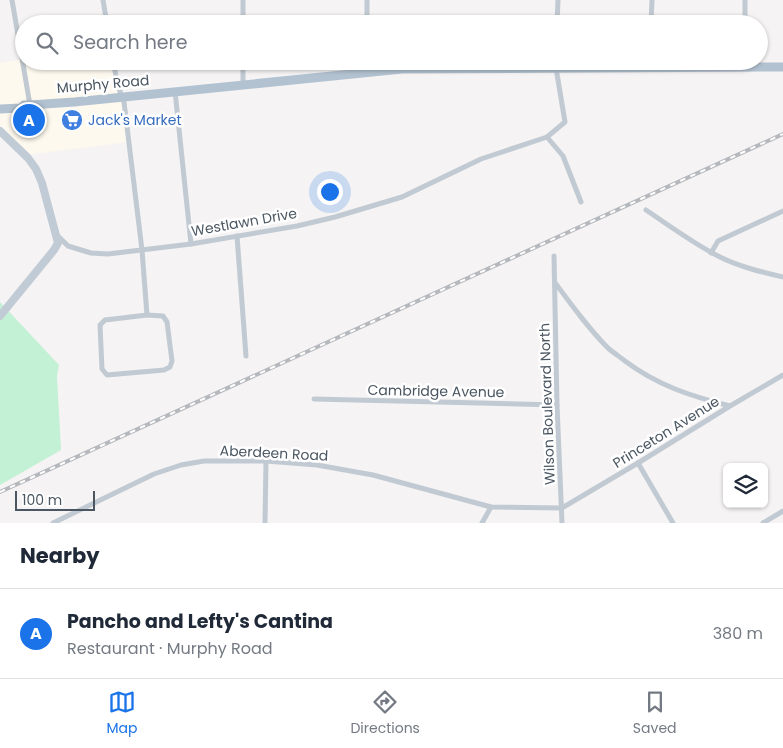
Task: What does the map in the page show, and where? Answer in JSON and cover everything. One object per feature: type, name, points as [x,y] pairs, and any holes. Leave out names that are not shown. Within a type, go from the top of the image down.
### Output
[{"type":"main road","name":"Murphy Road","points":[[768,66],[783,67]]},
{"type":"main road","name":"Murphy Road","points":[[0,109],[390,70]]},
{"type":"main road","name":"Murphy Road","points":[[0,104],[20,102],[27,105]]},
{"type":"street","points":[[12,0],[15,21]]},
{"type":"street","points":[[103,0],[105,15]]},
{"type":"street","points":[[243,0],[243,15]]},
{"type":"street","points":[[367,0],[367,15]]},
{"type":"street","points":[[557,15],[558,0]]},
{"type":"street","points":[[652,0],[652,15]]},
{"type":"street","points":[[745,0],[745,15]]},
{"type":"street","points":[[22,70],[27,105]]},
{"type":"street","points":[[115,70],[124,102],[142,250],[147,315]]},
{"type":"street","points":[[243,70],[243,84]]},
{"type":"street","points":[[557,70],[565,122],[547,137],[563,156],[581,202]]},
{"type":"street","points":[[175,91],[191,244]]},
{"type":"street","points":[[0,131],[28,158],[36,169],[42,182],[58,243],[0,316]]},
{"type":"street","name":"Westlawn Drive","points":[[56,235],[68,246],[91,253],[108,254],[191,244],[306,224],[402,197],[481,159],[547,137]]},
{"type":"street","points":[[646,210],[697,244],[722,258],[758,272],[783,277]]},
{"type":"street","points":[[711,252],[718,241],[783,211]]},
{"type":"street","points":[[237,236],[246,356]]},
{"type":"street","name":"Wilson Boulevard North","points":[[554,256],[562,523]]},
{"type":"street","points":[[555,284],[587,326],[611,350],[633,367],[673,389],[730,406]]},
{"type":"street","points":[[147,315],[163,316],[168,322],[172,361],[170,367],[164,370],[107,375],[102,369],[100,325],[105,320],[147,315]]},
{"type":"street","name":"Princeton Avenue","points":[[562,508],[783,375]]},
{"type":"street","name":"Cambridge Avenue","points":[[314,399],[558,405]]},
{"type":"street","name":"Aberdeen Road","points":[[53,523],[154,474],[181,465],[204,461],[317,465],[373,475],[491,507],[562,508]]},
{"type":"street","points":[[265,523],[266,462]]},
{"type":"street","points":[[638,463],[673,523]]},
{"type":"street","points":[[482,523],[491,507]]},
{"type":"street","points":[[763,523],[783,511]]},
{"type":"shaded area","points":[[15,60],[15,70],[115,70],[124,102],[128,142],[25,155],[0,131],[0,63]]},
{"type":"green space","points":[[0,302],[59,365],[57,376],[61,450],[0,485]]},
{"type":"railway","points":[[0,492],[783,134]]},
{"type":"place","name":"Pancho and Lefty's Cantina","points":[[29,120]]},
{"type":"place","name":"Jack's Market","points":[[72,120]]}]
